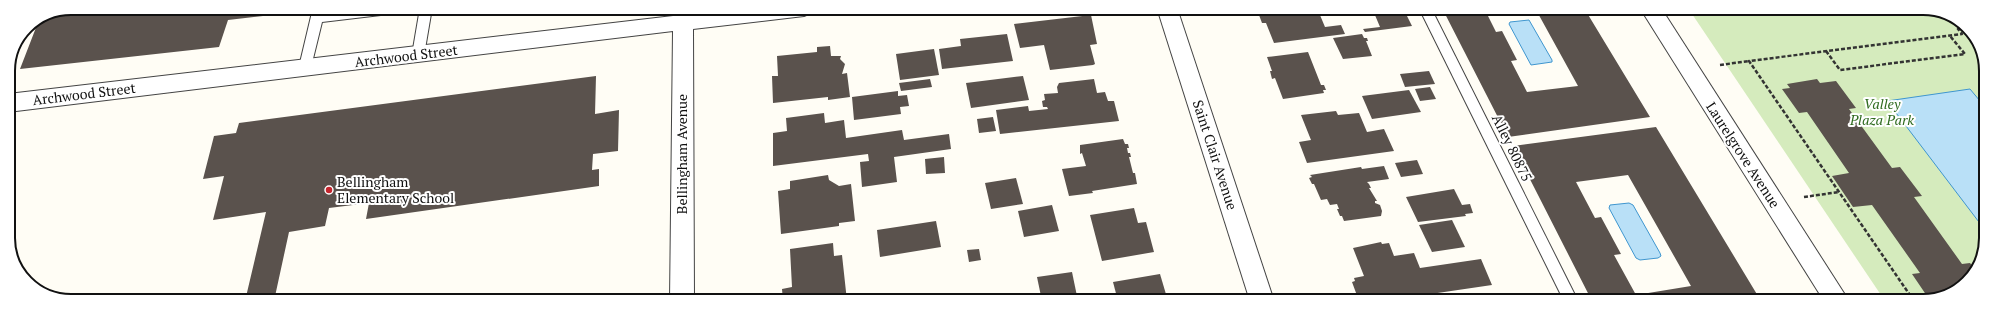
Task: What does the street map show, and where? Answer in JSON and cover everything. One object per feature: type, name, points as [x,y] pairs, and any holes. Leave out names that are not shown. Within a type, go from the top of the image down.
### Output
[{"type":"street","name":"Archwood Street","points":[[15,102],[418,55],[683,15]]},
{"type":"street","name":"Bellingham Avenue","points":[[682,294],[683,15]]},
{"type":"street","name":"Saint Clair Avenue","points":[[1169,15],[1260,294]]},
{"type":"street","name":"Laurelgrove Avenue","points":[[1654,15],[1833,294]]},
{"type":"lane","points":[[305,68],[318,15]]},
{"type":"lane","points":[[418,55],[425,15]]},
{"type":"lane","name":"Alley 80875","points":[[1428,15],[1568,294]]},
{"type":"path","points":[[1909,294],[1749,61],[1962,34],[1958,29],[1960,29]]},
{"type":"path","points":[[1826,51],[1840,70],[1965,54],[1949,35]]},
{"type":"green space","name":"Valley Plaza Park","points":[[1693,15],[1930,15],[1948,21],[1963,31],[1976,53],[1979,71],[1979,245],[1976,256],[1967,272],[1960,280],[1951,287],[1941,291],[1923,294],[1880,294]]},
{"type":"water","points":[[1529,20],[1552,62],[1531,65],[1509,24],[1510,22]]},
{"type":"water","points":[[1970,89],[1979,100],[1979,222],[1887,101]]},
{"type":"water","points":[[1629,203],[1633,205],[1660,253],[1661,256],[1658,258],[1640,260],[1636,258],[1609,208],[1610,205]]},
{"type":"building","points":[[272,15],[228,20],[219,47],[20,69],[36,27],[49,19],[60,16]]},
{"type":"building","points":[[1091,15],[1097,44],[1090,45],[1095,64],[1093,65],[1050,70],[1044,45],[1020,48],[1014,24]]},
{"type":"building","points":[[1259,15],[1320,15],[1325,27],[1341,25],[1345,34],[1274,43],[1266,23],[1262,23]]},
{"type":"building","points":[[1375,15],[1406,15],[1412,26],[1365,32],[1363,29],[1380,27]]},
{"type":"building","points":[[1446,15],[1488,15],[1496,32],[1502,31],[1517,60],[1511,61],[1527,92],[1578,86],[1539,15],[1588,15],[1650,117],[1508,137]]},
{"type":"building","points":[[1007,34],[1013,61],[942,69],[939,49],[961,46],[960,39]]},
{"type":"building","points":[[1362,34],[1364,38],[1367,38],[1368,41],[1366,41],[1372,56],[1343,59],[1333,38]]},
{"type":"building","points":[[830,46],[831,56],[841,56],[840,59],[845,64],[842,74],[847,73],[850,97],[828,100],[828,97],[773,103],[772,76],[778,76],[777,56],[817,52],[817,47]]},
{"type":"building","points":[[934,49],[939,75],[900,80],[896,54]]},
{"type":"building","points":[[1308,52],[1321,85],[1324,85],[1326,90],[1323,90],[1324,93],[1283,99],[1275,78],[1272,79],[1270,71],[1272,71],[1267,57]]},
{"type":"building","points":[[1429,71],[1435,84],[1405,87],[1400,74]]},
{"type":"building","points":[[596,76],[595,114],[619,110],[618,151],[593,154],[592,170],[599,169],[599,186],[366,219],[369,203],[329,208],[325,226],[289,232],[276,294],[247,294],[266,212],[213,220],[224,176],[203,179],[214,136],[236,133],[239,123]]},
{"type":"building","points":[[1023,76],[1029,100],[971,108],[966,83]]},
{"type":"building","points":[[930,79],[932,87],[901,91],[899,83]]},
{"type":"building","points":[[1094,79],[1097,93],[1105,92],[1108,101],[1114,101],[1119,121],[1000,134],[996,110],[1028,106],[1029,111],[1048,109],[1047,107],[1043,107],[1042,101],[1045,100],[1044,94],[1058,93],[1057,87],[1059,83]]},
{"type":"building","points":[[1817,79],[1820,83],[1836,81],[1856,108],[1849,109],[1892,168],[1900,167],[1922,196],[1914,197],[1962,264],[1970,263],[1972,265],[1960,280],[1951,287],[1941,291],[1925,294],[1912,274],[1920,273],[1872,205],[1853,207],[1832,176],[1849,173],[1807,112],[1799,113],[1782,89],[1790,88],[1787,84]]},
{"type":"building","points":[[1430,87],[1436,99],[1420,101],[1415,89]]},
{"type":"building","points":[[1409,90],[1421,112],[1372,119],[1362,96]]},
{"type":"building","points":[[898,91],[898,96],[907,95],[909,106],[900,107],[901,114],[854,120],[852,97]]},
{"type":"building","points":[[1336,111],[1338,115],[1359,113],[1367,132],[1384,129],[1394,151],[1307,163],[1299,142],[1311,140],[1301,115]]},
{"type":"building","points":[[824,113],[825,123],[844,120],[846,138],[902,130],[904,140],[949,134],[951,149],[894,157],[897,182],[862,187],[860,162],[869,161],[868,154],[773,166],[773,133],[787,131],[786,118]]},
{"type":"building","points":[[993,117],[996,131],[979,133],[977,119]]},
{"type":"building","points":[[1656,127],[1757,294],[1642,294],[1691,286],[1628,175],[1576,182],[1595,218],[1601,217],[1621,254],[1614,255],[1635,294],[1588,294],[1513,146]]},
{"type":"building","points":[[1123,139],[1125,144],[1128,144],[1128,153],[1130,153],[1131,157],[1129,157],[1133,173],[1135,173],[1137,184],[1092,191],[1093,193],[1069,196],[1062,169],[1086,166],[1082,153],[1080,154],[1080,145]]},
{"type":"building","points":[[944,157],[945,173],[926,174],[925,159]]},
{"type":"building","points":[[1417,160],[1423,174],[1401,177],[1395,163]]},
{"type":"building","points":[[1384,166],[1389,179],[1367,182],[1377,201],[1375,201],[1375,203],[1380,205],[1382,211],[1381,216],[1344,221],[1337,209],[1339,209],[1337,204],[1330,205],[1327,199],[1321,200],[1314,184],[1312,184],[1309,178],[1312,177],[1310,175],[1361,167],[1362,169]]},
{"type":"building","points":[[828,175],[829,180],[839,186],[851,184],[855,221],[839,223],[839,226],[781,234],[778,191],[790,189],[790,181]]},
{"type":"building","points":[[1016,178],[1023,204],[991,209],[985,183]]},
{"type":"building","points":[[1454,189],[1462,205],[1470,204],[1473,213],[1465,214],[1466,216],[1418,222],[1406,197]]},
{"type":"building","points":[[1052,205],[1059,231],[1024,237],[1018,211]]},
{"type":"building","points":[[1134,208],[1138,223],[1146,222],[1154,252],[1102,261],[1090,215]]},
{"type":"building","points":[[1452,220],[1465,247],[1432,252],[1419,225]]},
{"type":"building","points":[[936,221],[941,247],[880,257],[877,230]]},
{"type":"building","points":[[1381,242],[1382,244],[1389,243],[1394,256],[1414,253],[1420,268],[1481,259],[1492,285],[1431,294],[1356,294],[1352,282],[1355,281],[1354,278],[1364,276],[1353,248]]},
{"type":"building","points":[[833,243],[834,256],[842,255],[846,294],[782,294],[782,289],[792,287],[790,249]]},
{"type":"building","points":[[979,249],[981,260],[969,262],[967,250]]},
{"type":"building","points":[[1072,272],[1077,294],[1041,294],[1037,277]]},
{"type":"building","points":[[1160,274],[1166,294],[1116,294],[1113,282]]},
{"type":"place","name":"Bellingham Elementary School","points":[[329,190]]}]
